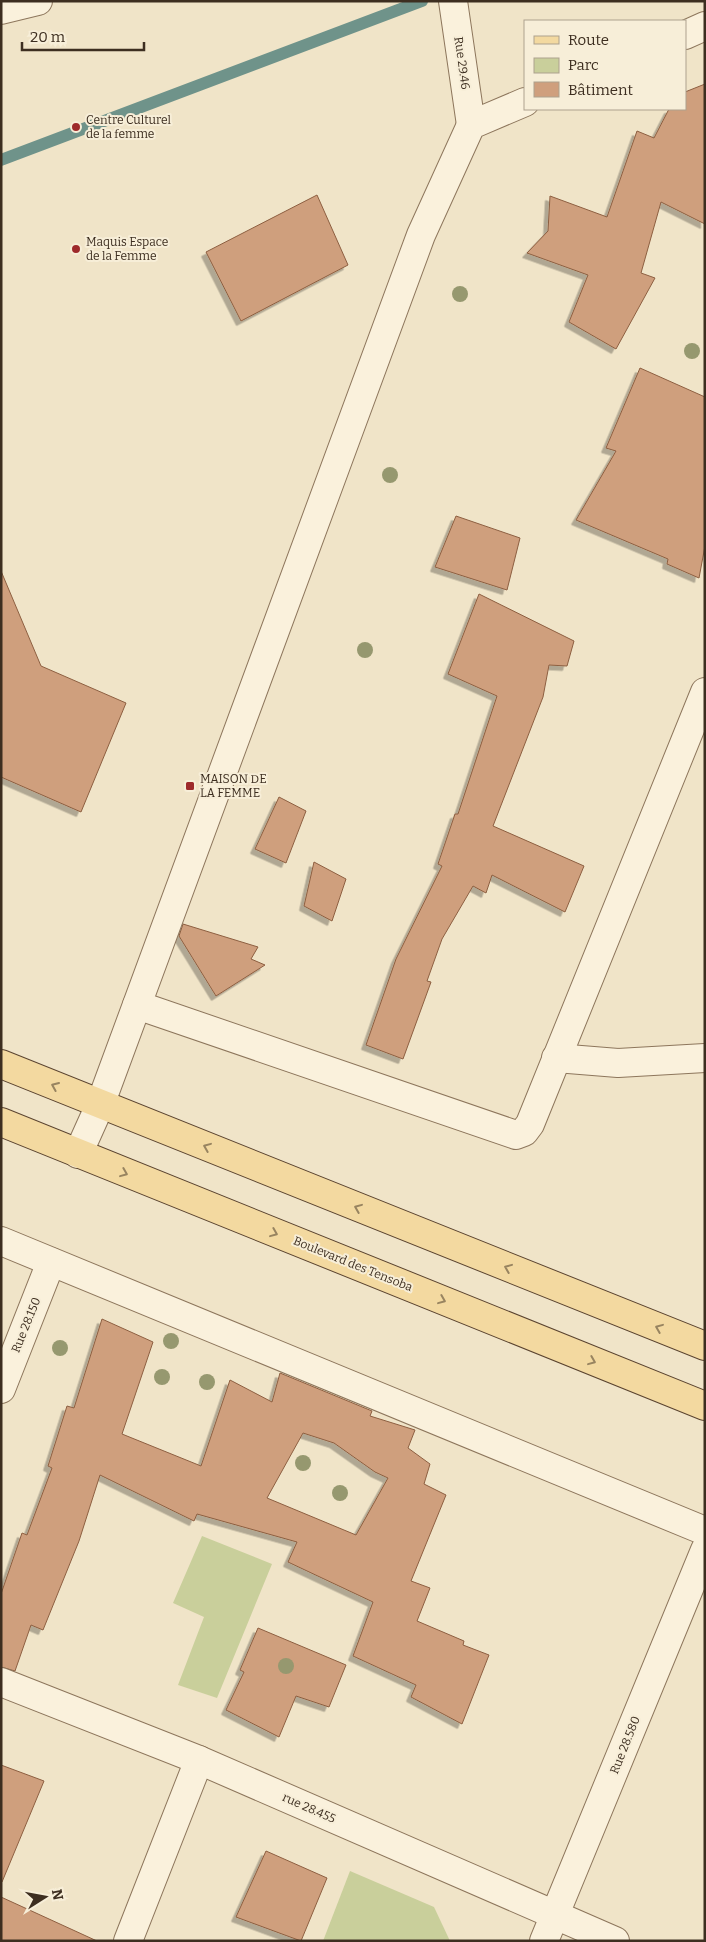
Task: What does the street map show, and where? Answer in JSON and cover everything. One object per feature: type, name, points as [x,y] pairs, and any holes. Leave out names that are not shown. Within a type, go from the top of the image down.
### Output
[{"type":"main road","points":[[1,1064],[705,1346]]},
{"type":"main road","name":"Boulevard des Tensoba","points":[[1,1122],[705,1406]]},
{"type":"street","points":[[1,10],[38,1]]},
{"type":"street","name":"Rue 29.46","points":[[453,1],[470,125]]},
{"type":"street","points":[[686,35],[705,26]]},
{"type":"street","points":[[78,1154],[100,1105],[420,235],[470,125],[524,102]]},
{"type":"street","points":[[137,1005],[516,1135],[524,1132],[530,1124],[705,692]]},
{"type":"street","points":[[556,1058],[618,1063],[705,1058]]},
{"type":"street","points":[[1,1241],[705,1531]]},
{"type":"street","name":"Rue 28.150","points":[[1,1388],[52,1262]]},
{"type":"street","name":"Rue 28.580","points":[[544,1941],[705,1550]]},
{"type":"street","name":"rue 28.455","points":[[1,1682],[199,1760],[615,1941]]},
{"type":"street","points":[[128,1941],[199,1760]]},
{"type":"green space","points":[[202,1536],[272,1564],[217,1698],[178,1685],[204,1617],[173,1603]]},
{"type":"green space","points":[[350,1871],[434,1907],[450,1941],[323,1941]]},
{"type":"building","points":[[705,84],[705,224],[661,202],[641,273],[655,278],[616,349],[569,322],[588,275],[527,253],[548,231],[550,196],[607,217],[637,131],[654,138],[668,110],[686,110],[686,92]]},
{"type":"building","points":[[317,195],[348,265],[241,321],[206,252]]},
{"type":"building","points":[[640,368],[705,397],[705,546],[699,578],[667,564],[668,559],[576,520],[616,451],[606,448]]},
{"type":"building","points":[[456,516],[520,538],[507,590],[435,567]]},
{"type":"building","points":[[1,571],[41,666],[126,703],[81,812],[1,777]]},
{"type":"building","points":[[479,594],[574,641],[567,666],[549,665],[543,697],[493,826],[584,866],[565,912],[492,875],[486,893],[473,886],[442,939],[427,981],[431,982],[403,1059],[366,1045],[396,959],[442,866],[438,864],[455,814],[458,814],[497,696],[448,674]]},
{"type":"building","points":[[279,797],[306,811],[286,863],[255,849]]},
{"type":"building","points":[[314,862],[346,879],[332,921],[304,906]]},
{"type":"building","points":[[183,924],[258,947],[251,959],[265,965],[216,996],[179,936]]},
{"type":"building","points":[[102,1319],[153,1342],[122,1434],[201,1466],[230,1380],[272,1402],[280,1373],[372,1411],[370,1416],[415,1430],[408,1448],[430,1464],[424,1484],[446,1495],[411,1581],[430,1588],[417,1621],[464,1641],[463,1645],[489,1655],[462,1724],[411,1697],[416,1685],[353,1656],[373,1602],[288,1562],[297,1542],[197,1514],[194,1521],[100,1475],[79,1541],[43,1630],[31,1625],[15,1671],[1,1667],[1,1594],[22,1533],[27,1535],[52,1468],[48,1466],[67,1406],[74,1408]],"holes":[[[303,1433],[334,1443],[375,1472],[388,1478],[356,1535],[267,1498]]]},
{"type":"building","points":[[258,1628],[346,1665],[329,1707],[296,1696],[279,1737],[226,1710],[244,1672],[240,1670]]},
{"type":"building","points":[[1,1765],[44,1781],[2,1882],[1,1882]]},
{"type":"building","points":[[266,1851],[327,1878],[301,1941],[236,1917]]},
{"type":"building","points":[[1,1897],[97,1941],[1,1941]]},
{"type":"waterway","points":[[1,160],[422,1]]},
{"type":"place","name":"Centre Culturel de la femme","points":[[76,127]]},
{"type":"place","name":"Maquis Espace de la Femme","points":[[76,249]]},
{"type":"place","name":"MAISON DE LA FEMME","points":[[190,786]]}]
